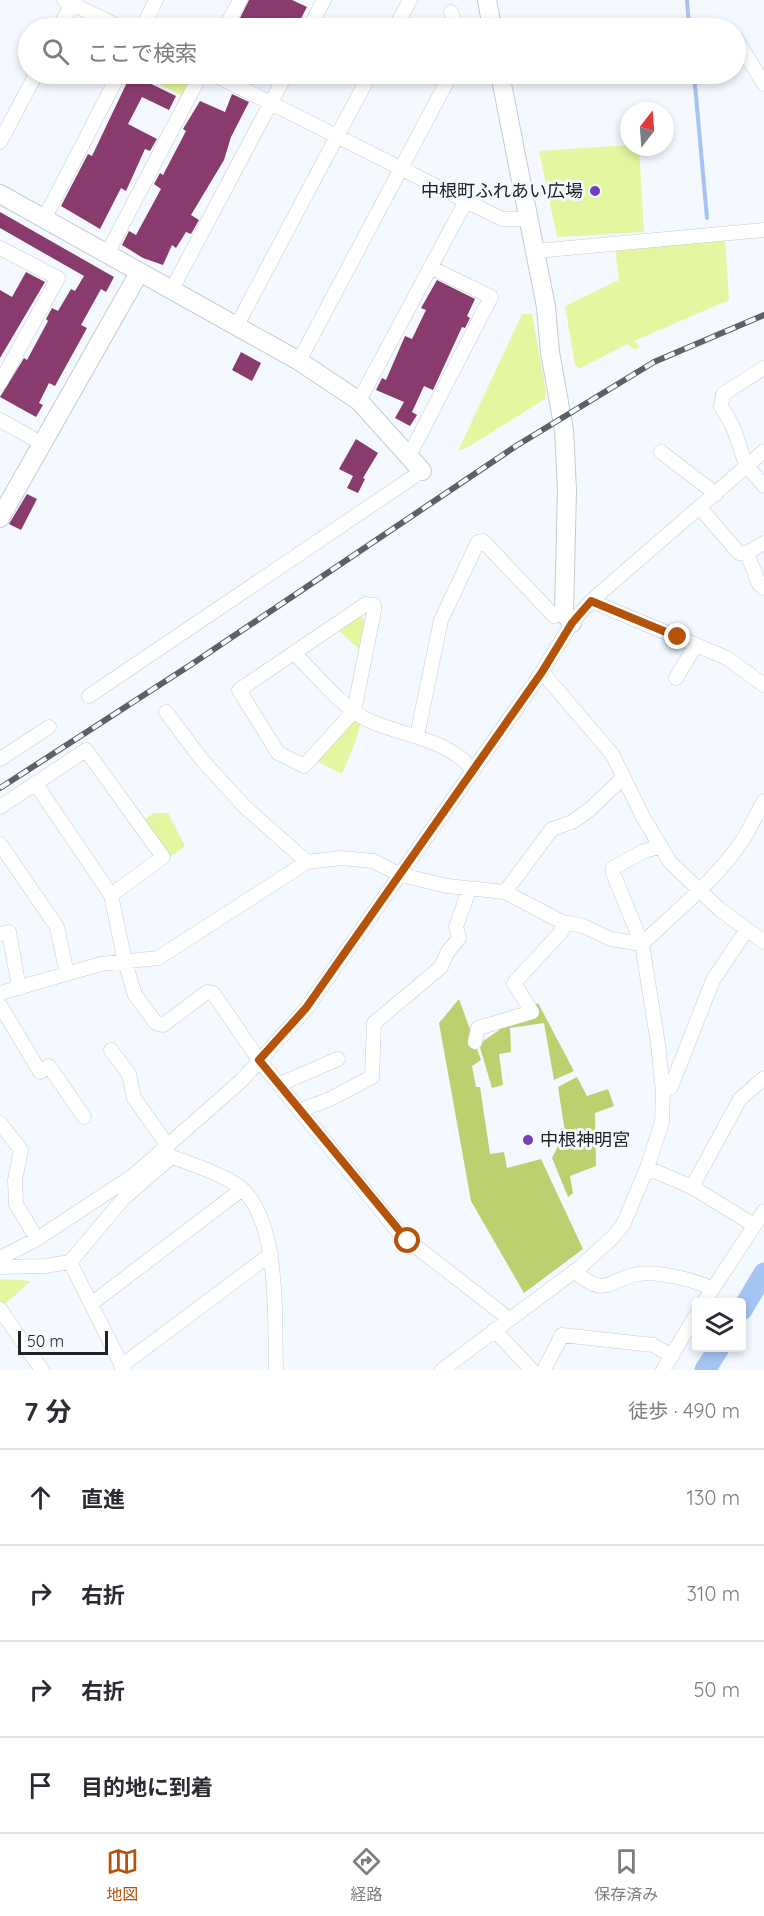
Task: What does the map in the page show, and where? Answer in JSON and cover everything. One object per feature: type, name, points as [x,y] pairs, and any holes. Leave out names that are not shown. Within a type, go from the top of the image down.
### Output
[{"type":"street","points":[[147,18],[156,0]]},
{"type":"street","points":[[230,18],[240,0]]},
{"type":"street","points":[[314,18],[324,0]]},
{"type":"street","points":[[400,18],[410,0]]},
{"type":"street","points":[[487,0],[490,18]]},
{"type":"street","points":[[63,18],[70,1],[103,18]]},
{"type":"street","points":[[451,12],[453,18]]},
{"type":"street","points":[[746,56],[764,84]]},
{"type":"street","points":[[0,142],[31,84]]},
{"type":"street","points":[[44,219],[114,84]]},
{"type":"street","points":[[106,254],[196,84]]},
{"type":"street","points":[[234,84],[502,219],[529,219]]},
{"type":"street","points":[[171,291],[281,84]]},
{"type":"street","points":[[236,327],[364,84]]},
{"type":"street","points":[[299,361],[400,166],[445,84]]},
{"type":"street","points":[[0,1267],[45,1266],[70,1262],[124,1198],[167,1152],[235,1086],[306,1008],[542,672],[568,618],[566,458],[536,251],[502,84]]},
{"type":"street","points":[[0,194],[299,361],[359,401],[422,471],[89,696]]},
{"type":"street","points":[[359,401],[466,201]]},
{"type":"street","points":[[536,251],[764,230]]},
{"type":"street","points":[[0,383],[58,278],[1,251]]},
{"type":"street","points":[[409,456],[491,297],[430,267]]},
{"type":"street","points":[[0,518],[138,273]]},
{"type":"street","points":[[764,368],[723,394],[721,406],[729,417],[747,466],[764,486]]},
{"type":"street","points":[[0,420],[42,444]]},
{"type":"street","points":[[417,736],[441,620],[478,542],[483,541],[548,611],[554,616],[568,618],[591,601],[764,451]]},
{"type":"street","points":[[661,452],[716,494]]},
{"type":"street","points":[[700,508],[739,553],[747,553],[764,543]]},
{"type":"street","points":[[747,553],[759,584],[764,588]]},
{"type":"street","points":[[591,601],[727,658],[764,685]]},
{"type":"street","points":[[366,604],[374,605],[354,711],[304,766],[278,753],[239,690],[366,604]]},
{"type":"street","points":[[676,678],[696,645]]},
{"type":"street","points":[[294,653],[354,711],[368,721],[417,736],[453,753],[473,770]]},
{"type":"street","points":[[542,672],[599,735],[624,777],[659,847],[670,862],[746,932],[764,942]]},
{"type":"street","points":[[166,712],[202,760],[238,799],[307,862]]},
{"type":"street","points":[[0,759],[49,727]]},
{"type":"street","points":[[0,807],[86,750],[163,857],[111,894]]},
{"type":"street","points":[[505,892],[552,829],[572,822],[589,810],[624,777]]},
{"type":"street","points":[[35,783],[111,894],[125,962],[135,995],[156,1023],[163,1025],[207,993],[213,993],[259,1060],[401,1235],[508,1318]]},
{"type":"street","points":[[642,944],[701,890],[742,840],[764,801]]},
{"type":"street","points":[[0,844],[57,927],[67,974]]},
{"type":"street","points":[[441,1370],[574,1271],[623,1225],[647,1168],[662,1122],[663,1092],[642,944],[614,868],[644,851],[659,847]]},
{"type":"street","points":[[0,993],[101,964],[158,958],[307,862],[341,858],[361,859],[401,875],[468,890],[505,892],[562,922],[583,926],[611,939],[642,944]]},
{"type":"street","points":[[301,1110],[330,1099],[372,1077],[375,1023],[441,966],[447,953],[459,938],[456,927],[468,890]]},
{"type":"street","points":[[475,1042],[478,1028],[532,1012],[514,983],[562,931],[562,922]]},
{"type":"street","points":[[0,934],[9,932],[20,988]]},
{"type":"street","points":[[663,1092],[671,1087],[713,980],[746,932]]},
{"type":"street","points":[[0,1005],[40,1072],[49,1066],[84,1117]]},
{"type":"street","points":[[111,1050],[129,1074],[134,1098],[167,1152],[235,1184],[254,1205],[271,1243],[276,1370]]},
{"type":"street","points":[[280,1084],[338,1059]]},
{"type":"street","points":[[692,1187],[741,1099],[764,1078]]},
{"type":"street","points":[[0,1123],[21,1150],[15,1180],[16,1204],[37,1239]]},
{"type":"street","points":[[0,1258],[37,1239],[167,1152]]},
{"type":"street","points":[[647,1168],[692,1187],[754,1225]]},
{"type":"street","points":[[91,1304],[241,1190]]},
{"type":"street","points":[[706,1298],[764,1210]]},
{"type":"street","points":[[70,1262],[123,1368],[271,1254]]},
{"type":"street","points":[[574,1271],[588,1283],[604,1287],[638,1274],[645,1274],[691,1280],[712,1289]]},
{"type":"street","points":[[0,1309],[42,1370]]},
{"type":"street","points":[[663,1370],[692,1322]]},
{"type":"street","points":[[494,1330],[532,1370]]},
{"type":"street","points":[[544,1370],[562,1335],[653,1345],[672,1356]]},
{"type":"green space","points":[[159,84],[190,84],[184,97]]},
{"type":"green space","name":"中根町ふれあい広場","points":[[620,146],[620,156],[640,156],[644,232],[557,237],[539,151]]},
{"type":"green space","points":[[725,241],[729,300],[634,341],[640,347],[635,350],[627,344],[579,369],[575,365],[565,306],[619,280],[615,248]]},
{"type":"green space","points":[[522,314],[532,314],[546,391],[545,399],[470,446],[458,451]]},
{"type":"green space","points":[[361,616],[365,621],[359,649],[339,631]]},
{"type":"green space","points":[[350,720],[361,722],[342,774],[318,762]]},
{"type":"green space","points":[[154,813],[168,813],[185,846],[171,856],[164,854],[142,821]]},
{"type":"green space","points":[[459,999],[481,1060],[472,1066],[476,1087],[480,1087],[490,1154],[504,1152],[507,1168],[541,1159],[583,1249],[524,1293],[471,1201],[439,1023]]},
{"type":"green space","points":[[538,1003],[574,1071],[554,1080],[544,1023],[510,1028],[511,1052],[499,1054],[503,1085],[492,1088],[479,1044]]},
{"type":"green space","points":[[577,1077],[587,1096],[608,1089],[614,1106],[595,1113],[596,1166],[570,1176],[573,1193],[568,1197],[552,1158],[565,1132],[558,1087]]},
{"type":"green space","points":[[0,1279],[31,1281],[4,1305],[0,1300]]},
{"type":"building","points":[[249,0],[292,0],[307,7],[301,18],[240,18]]},
{"type":"building","points":[[126,84],[151,84],[176,96],[169,110],[142,97],[128,124],[157,139],[150,151],[145,149],[126,191],[121,188],[100,229],[61,206],[88,154],[92,156]]},
{"type":"building","points":[[232,94],[249,102],[231,137],[224,160],[191,215],[199,220],[191,234],[186,232],[176,248],[172,245],[163,265],[143,258],[122,245],[129,231],[136,235],[161,189],[154,184],[160,173],[163,175],[186,131],[183,129],[200,101],[225,112]]},
{"type":"building","points":[[0,212],[114,277],[106,292],[101,289],[81,325],[87,328],[55,386],[49,383],[39,403],[43,405],[36,417],[0,397],[24,358],[27,360],[48,321],[46,319],[52,308],[58,311],[71,289],[75,291],[84,276],[0,228]]},
{"type":"building","points":[[26,272],[45,282],[0,358],[0,290],[12,297]]},
{"type":"building","points":[[437,280],[475,299],[467,316],[470,318],[465,328],[462,327],[433,390],[424,386],[412,412],[417,415],[410,426],[395,418],[404,402],[376,390],[382,378],[386,380],[405,336],[412,339],[426,310],[421,308]]},
{"type":"building","points":[[241,352],[261,363],[252,381],[232,370]]},
{"type":"building","points":[[356,439],[378,453],[363,478],[365,479],[358,493],[347,488],[353,476],[339,469]]},
{"type":"building","points":[[27,494],[37,499],[21,530],[9,524]]},
{"type":"waterway","points":[[687,0],[688,18]]},
{"type":"waterway","points":[[695,84],[707,218]]},
{"type":"waterway","points":[[746,1303],[764,1273]]},
{"type":"waterway","points":[[705,1370],[716,1352]]},
{"type":"railway","points":[[0,788],[192,664],[516,446],[654,362],[764,315]]},
{"type":"place","name":"中根町ふれあい広場","points":[[595,191]]},
{"type":"place","name":"中根神明宮","points":[[528,1140]]},
{"type":"route","points":[[408,1241],[259,1060],[306,1008],[542,672],[572,623],[591,601],[678,637]]}]
